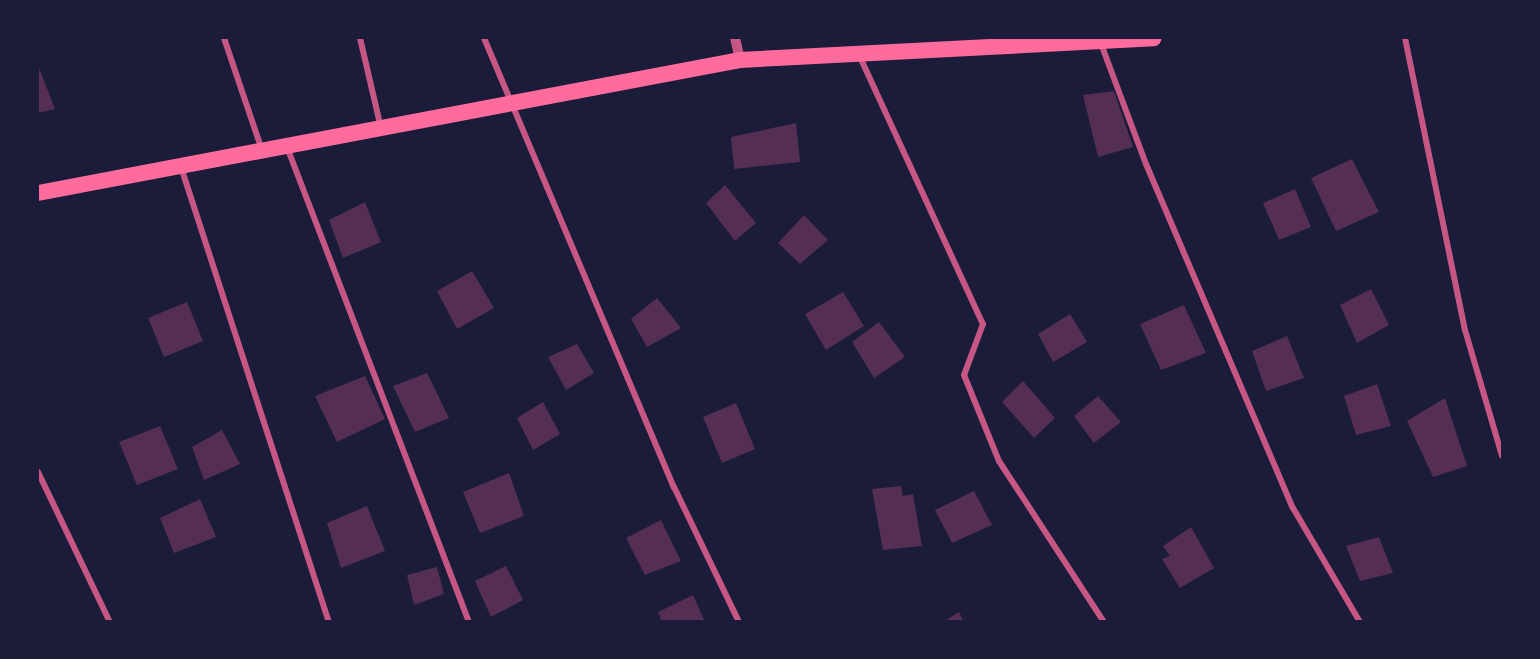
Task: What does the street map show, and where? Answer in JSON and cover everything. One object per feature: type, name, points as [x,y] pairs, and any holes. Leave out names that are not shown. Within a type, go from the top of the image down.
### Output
[{"type":"highway","points":[[38,193],[512,106],[740,60],[860,57],[998,42],[1153,38]]},
{"type":"street","points":[[225,38],[263,152]]},
{"type":"street","points":[[360,38],[381,129]]},
{"type":"street","points":[[484,38],[674,487],[739,621]]},
{"type":"street","points":[[735,38],[740,60]]},
{"type":"street","points":[[1405,38],[1465,330],[1503,456]]},
{"type":"street","points":[[1100,40],[1146,164],[1198,276],[1293,508],[1360,621]]},
{"type":"street","points":[[860,57],[983,324],[964,375],[999,461],[1104,621]]},
{"type":"street","points":[[287,147],[470,621]]},
{"type":"street","points":[[181,166],[329,621]]},
{"type":"street","points":[[38,472],[110,621]]},
{"type":"building","points":[[38,65],[55,109],[38,113]]},
{"type":"building","points":[[1114,91],[1133,147],[1098,157],[1083,95]]},
{"type":"building","points":[[796,123],[800,162],[734,169],[731,137]]},
{"type":"building","points":[[1352,159],[1379,212],[1336,231],[1311,178]]},
{"type":"building","points":[[725,185],[756,223],[735,241],[706,203]]},
{"type":"building","points":[[1295,189],[1311,227],[1279,240],[1263,203]]},
{"type":"building","points":[[365,202],[381,242],[343,258],[329,220]]},
{"type":"building","points":[[804,215],[828,240],[800,264],[778,243]]},
{"type":"building","points":[[472,271],[494,308],[457,329],[437,291]]},
{"type":"building","points":[[1371,289],[1389,325],[1357,343],[1340,305]]},
{"type":"building","points":[[843,292],[864,326],[826,350],[805,314]]},
{"type":"building","points":[[657,298],[681,328],[647,347],[631,319]]},
{"type":"building","points":[[187,302],[203,341],[164,357],[148,318]]},
{"type":"building","points":[[1184,305],[1206,353],[1161,370],[1140,324]]},
{"type":"building","points":[[1070,314],[1087,342],[1053,362],[1038,334]]},
{"type":"building","points":[[879,322],[905,357],[874,378],[852,342]]},
{"type":"building","points":[[1287,336],[1304,378],[1266,391],[1252,351]]},
{"type":"building","points":[[577,344],[594,373],[566,390],[548,357]]},
{"type":"building","points":[[427,373],[449,418],[415,432],[393,386]]},
{"type":"building","points":[[365,376],[385,419],[337,442],[315,396]]},
{"type":"building","points":[[1023,381],[1055,418],[1034,438],[1002,402]]},
{"type":"building","points":[[1377,384],[1391,426],[1356,435],[1344,396]]},
{"type":"building","points":[[1098,396],[1121,422],[1094,443],[1074,416]]},
{"type":"building","points":[[1445,398],[1467,466],[1433,477],[1407,421]]},
{"type":"building","points":[[543,402],[560,434],[533,450],[517,418]]},
{"type":"building","points":[[736,403],[755,449],[722,463],[703,417]]},
{"type":"building","points":[[160,426],[178,469],[137,485],[119,442]]},
{"type":"building","points":[[222,430],[240,464],[204,480],[192,447]]},
{"type":"building","points":[[509,473],[524,516],[480,533],[463,492]]},
{"type":"building","points":[[901,486],[903,496],[913,494],[922,546],[883,550],[872,489]]},
{"type":"building","points":[[974,491],[992,525],[952,543],[935,510]]},
{"type":"building","points":[[200,499],[216,537],[174,553],[160,518]]},
{"type":"building","points":[[367,506],[385,551],[341,568],[327,523]]},
{"type":"building","points":[[661,520],[681,561],[645,575],[626,538]]},
{"type":"building","points":[[1191,527],[1214,568],[1180,588],[1162,559],[1170,556],[1163,546]]},
{"type":"building","points":[[1379,537],[1393,573],[1360,581],[1346,546]]},
{"type":"building","points":[[506,566],[523,600],[491,617],[475,581]]},
{"type":"building","points":[[437,567],[444,594],[414,605],[407,575]]},
{"type":"building","points":[[693,595],[705,622],[662,622],[658,612]]},
{"type":"building","points":[[959,612],[964,622],[943,622]]}]
